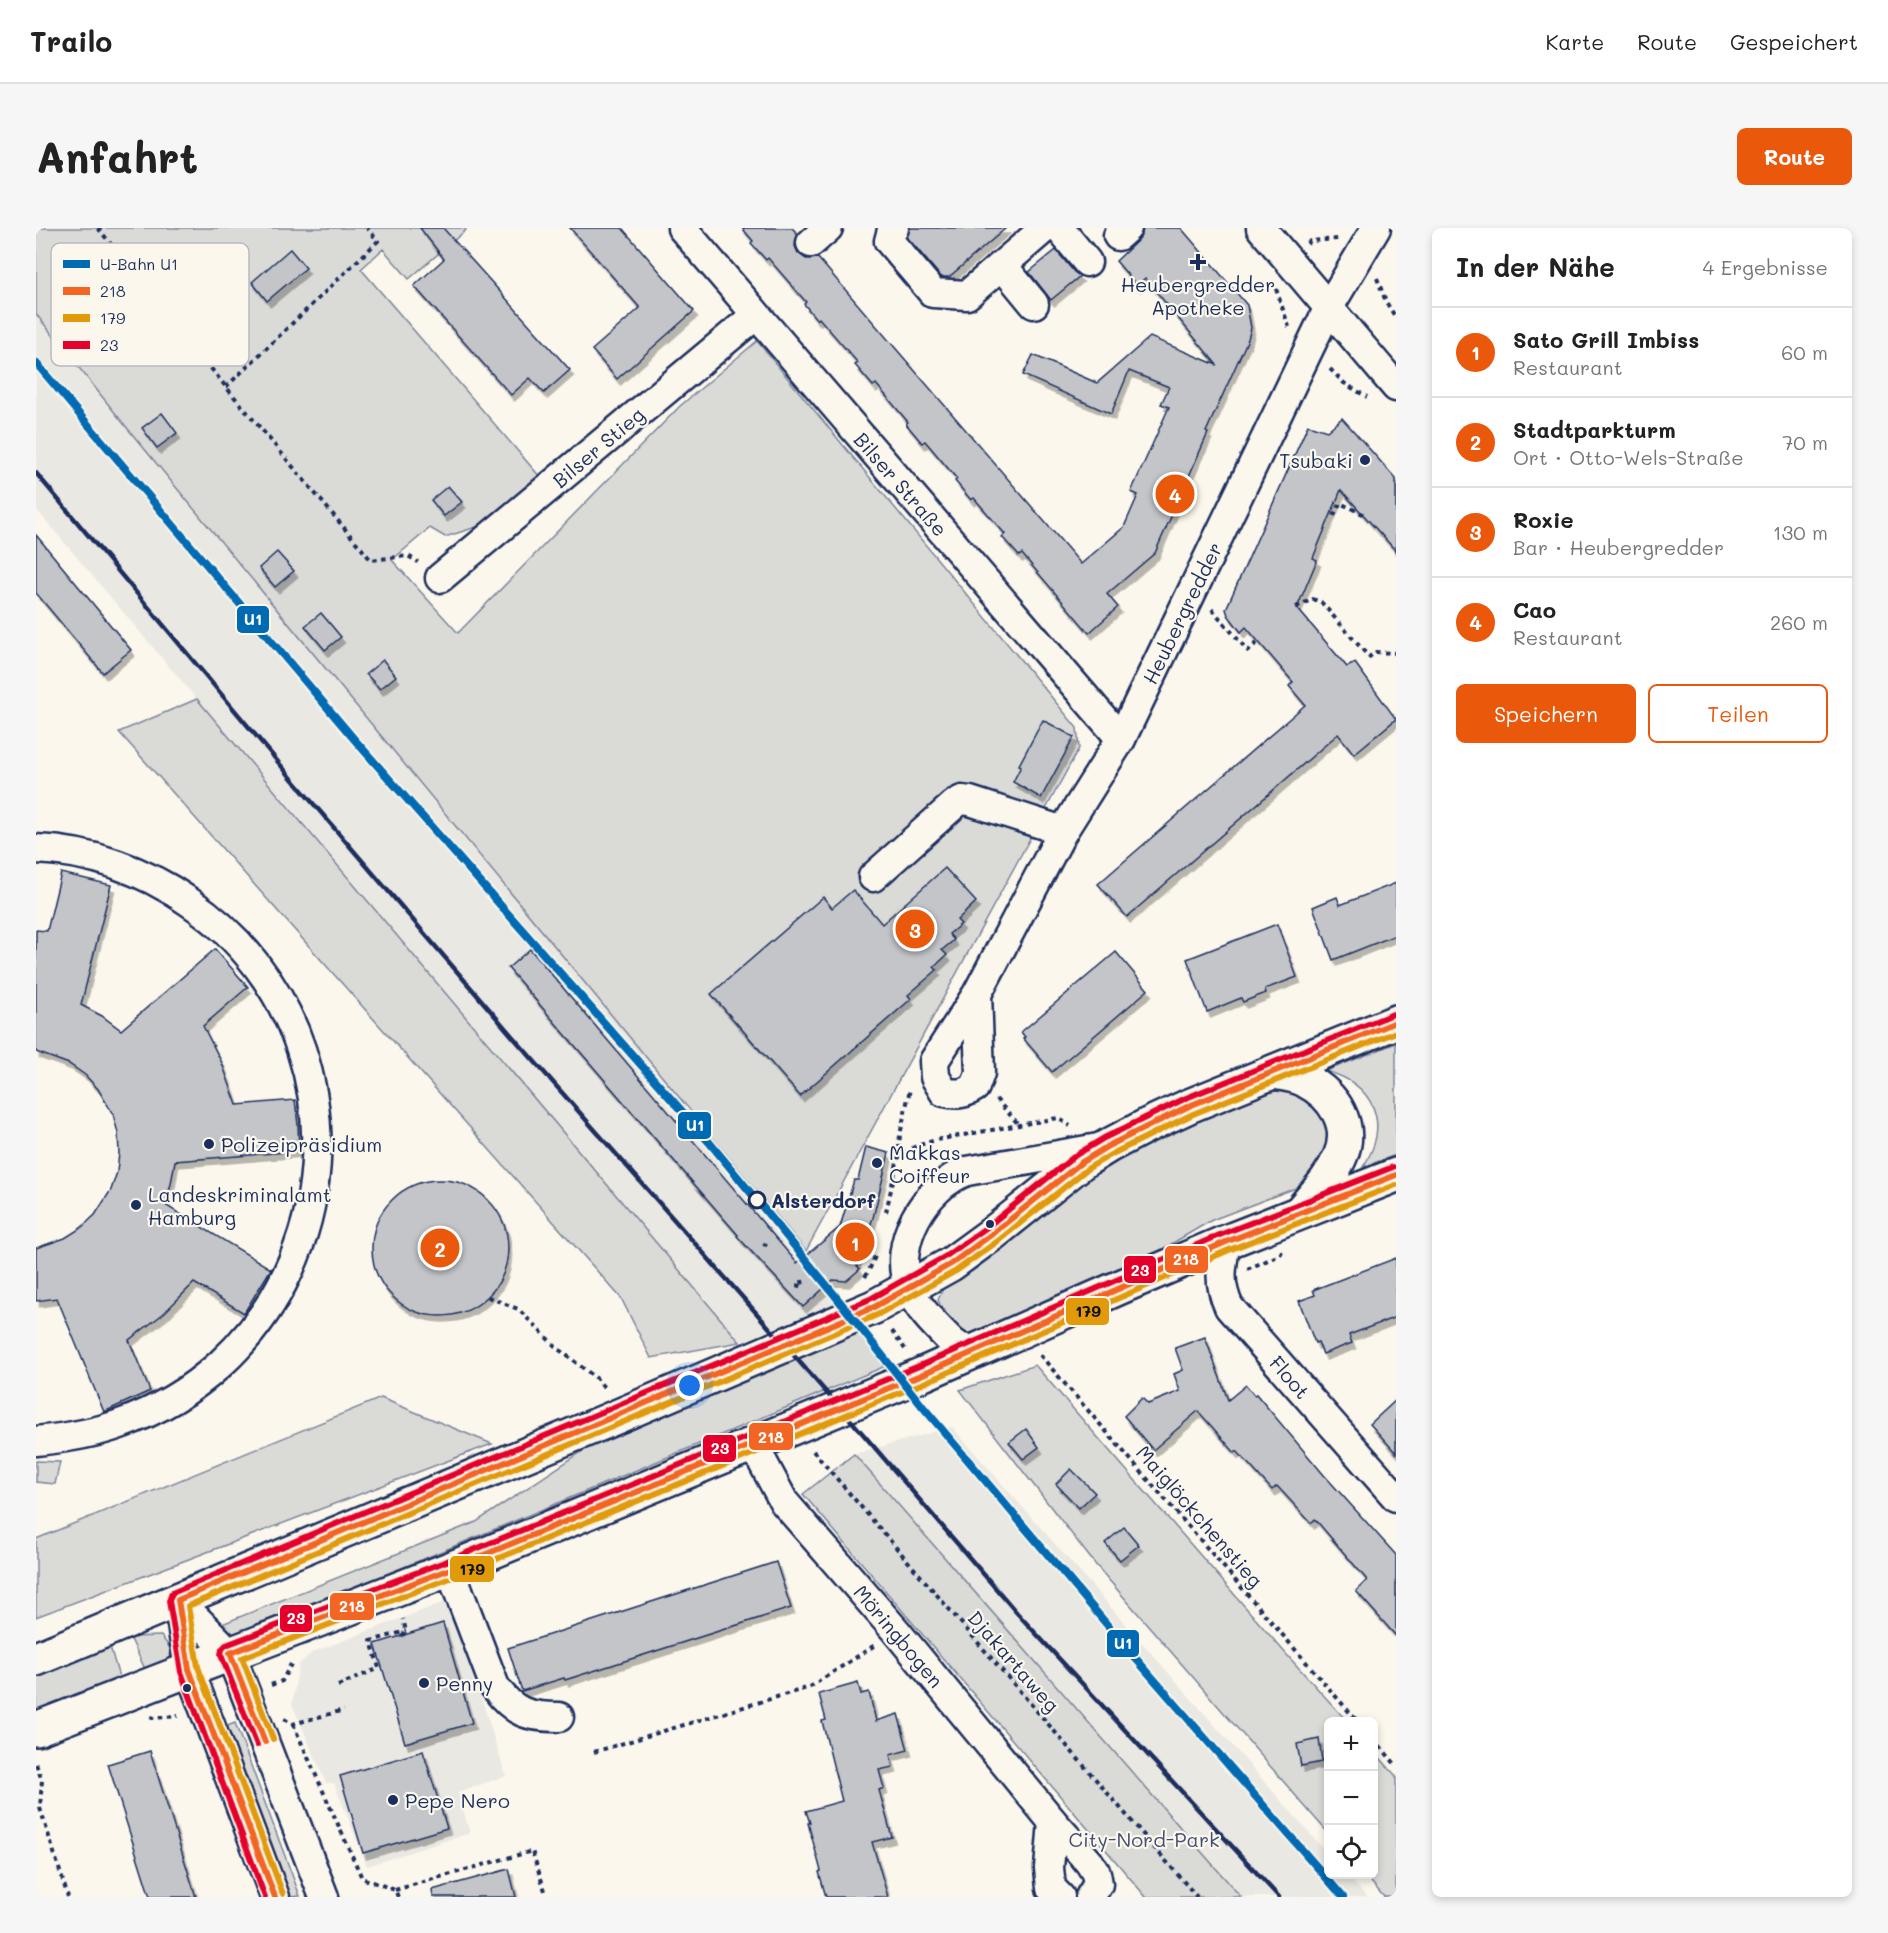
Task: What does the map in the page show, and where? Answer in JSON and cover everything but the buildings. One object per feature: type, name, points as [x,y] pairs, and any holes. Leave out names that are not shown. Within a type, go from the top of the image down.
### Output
[{"type":"main road","points":[[36,1659],[874,1307],[951,1264],[1082,1162],[1108,1146],[1179,1111],[1396,1022]]},
{"type":"main road","points":[[1274,1072],[1305,1080],[1329,1097],[1342,1118],[1345,1129],[1341,1155],[1335,1168],[1327,1182],[1298,1214]]},
{"type":"main road","points":[[36,1729],[450,1569],[974,1351],[1226,1242],[1396,1175]]},
{"type":"street","name":"Bilser Straße","points":[[682,228],[1121,739]]},
{"type":"street","points":[[894,228],[889,241],[933,293],[967,295],[1045,228]]},
{"type":"street","points":[[1059,228],[1087,262]]},
{"type":"street","points":[[1261,228],[1396,387]]},
{"type":"street","name":"Heubergredder","points":[[934,1061],[977,994],[1064,831],[1121,739],[1329,307],[1376,228]]},
{"type":"street","points":[[1002,265],[1034,304]]},
{"type":"street","name":"Bilser Stieg","points":[[440,578],[756,315]]},
{"type":"street","points":[[873,876],[962,800],[1064,831]]},
{"type":"street","points":[[36,849],[83,855],[114,863],[145,876],[175,891],[200,909],[241,947],[259,968],[274,991],[297,1037],[313,1094],[317,1124],[317,1155],[315,1185],[309,1215],[290,1269],[261,1319],[224,1361],[183,1393],[147,1413],[90,1433],[36,1441]]},
{"type":"street","points":[[934,1061],[935,1077],[945,1092],[956,1095],[975,1088],[980,1073],[977,994]]},
{"type":"street","points":[[974,1351],[959,1347],[952,1342],[920,1305],[909,1288],[904,1262],[914,1221],[935,1192],[951,1178],[967,1171],[1108,1146]]},
{"type":"street","name":"Floot","points":[[1226,1242],[1221,1264],[1221,1280],[1222,1293],[1229,1307],[1396,1497]]},
{"type":"street","name":"Möringbogen","points":[[753,1444],[784,1502],[1089,1862],[1096,1874],[1098,1884],[1090,1897]]},
{"type":"street","points":[[450,1569],[495,1687],[505,1701],[520,1711],[537,1717],[559,1717]]},
{"type":"street","points":[[178,1600],[230,1653],[324,1897]]},
{"type":"street","points":[[178,1600],[189,1669],[275,1897]]},
{"type":"street","points":[[1053,1822],[1049,1868],[1051,1888],[1060,1897]]},
{"type":"path","points":[[98,228],[110,243]]},
{"type":"path","points":[[249,364],[378,241],[367,228]]},
{"type":"path","points":[[1305,246],[1310,241],[1346,238]]},
{"type":"path","points":[[1377,277],[1386,303],[1396,318]]},
{"type":"path","points":[[1275,287],[1289,327],[1293,331]]},
{"type":"path","points":[[1326,364],[1344,383],[1370,399]]},
{"type":"path","points":[[208,366],[371,560],[408,555],[440,578]]},
{"type":"path","points":[[225,387],[247,366]]},
{"type":"path","points":[[1334,516],[1340,503],[1363,514]]},
{"type":"path","points":[[1194,587],[1248,651],[1258,642]]},
{"type":"path","points":[[1296,607],[1312,599],[1322,602],[1369,657],[1376,651],[1396,653]]},
{"type":"path","points":[[898,1158],[900,1135],[910,1088],[920,1074],[934,1061]]},
{"type":"path","points":[[766,1251],[763,1244],[771,1246]]},
{"type":"path","points":[[797,1285],[803,1287],[802,1280]]},
{"type":"path","points":[[488,1297],[518,1309],[557,1348],[596,1378],[607,1392]]},
{"type":"path","points":[[888,1327],[909,1354]]},
{"type":"path","name":"Maiglöckchenstieg","points":[[1020,1331],[1354,1717]]},
{"type":"path","name":"Djakartaweg","points":[[808,1445],[1197,1897]]},
{"type":"path","points":[[402,1636],[406,1630],[404,1620]]},
{"type":"path","points":[[338,1686],[379,1668],[371,1641],[406,1630]]},
{"type":"path","points":[[594,1752],[810,1687],[896,1632]]},
{"type":"path","points":[[293,1724],[344,1710]]},
{"type":"path","points":[[284,1718],[293,1724],[362,1878],[395,1890],[532,1851],[547,1897]]},
{"type":"path","points":[[1378,1744],[1396,1765]]},
{"type":"path","points":[[36,1764],[42,1780],[40,1808],[68,1897]]},
{"type":"path","points":[[395,1890],[398,1897]]},
{"type":"shaded area","points":[[36,314],[51,333],[51,366],[78,366],[846,1300],[740,1342],[36,509]]},
{"type":"shaded area","points":[[952,1427],[1324,1849],[1324,1879],[1351,1879],[1367,1897],[1241,1897],[854,1454]]},
{"type":"shaded area","points":[[450,1600],[506,1776],[458,1792],[470,1833],[367,1866],[334,1783],[326,1783],[292,1704],[299,1664],[313,1652]]},
{"type":"green space","points":[[36,228],[464,228],[466,230],[409,279],[383,249],[361,269],[541,478],[486,524],[445,537],[430,528],[392,560],[458,633],[680,406],[757,341],[1077,728],[1079,748],[806,1251],[78,366],[249,366],[249,243],[51,243],[51,333],[36,314]]},
{"type":"green space","points":[[197,699],[740,1342],[651,1358],[621,1298],[119,732]]},
{"type":"green space","points":[[1396,1043],[1396,1155],[1363,1167],[1376,1136],[1377,1121],[1373,1108],[1367,1096],[1356,1086],[1343,1077],[1326,1071]]},
{"type":"green space","points":[[1297,1090],[1322,1106],[1333,1141],[1317,1174],[1301,1186],[1212,1220],[1137,1264],[973,1338],[956,1328],[947,1317],[938,1300],[944,1286],[1074,1185],[1128,1150],[1173,1129],[1272,1091]]},
{"type":"green space","points":[[863,1325],[893,1363],[234,1638],[222,1624],[476,1522],[610,1433]]},
{"type":"green space","points":[[1035,1365],[1343,1717],[1324,1717],[1324,1828],[1095,1564],[960,1390]]},
{"type":"green space","points":[[381,1398],[492,1444],[36,1617],[36,1539]]},
{"type":"green space","name":"City-Nord-Park","points":[[854,1454],[1241,1897],[1146,1897],[803,1494]]},
{"type":"green space","points":[[36,1461],[60,1462],[55,1484],[36,1482]]},
{"type":"green space","points":[[161,1636],[171,1649],[170,1659],[145,1669],[130,1637]]},
{"type":"green space","points":[[109,1643],[119,1677],[36,1711],[36,1673]]},
{"type":"green space","points":[[235,1723],[300,1896],[291,1897],[225,1727]]},
{"type":"green space","points":[[1378,1756],[1396,1776],[1396,1897],[1384,1897],[1368,1879],[1378,1879]]},
{"type":"railway","points":[[36,473],[294,781],[513,1037],[863,1434],[1017,1613],[1279,1897]]},
{"type":"metro line","name":"U1","points":[[36,363],[354,739],[709,1142],[923,1407],[1131,1653],[1343,1897]]},
{"type":"transit line","name":"23","points":[[265,1897],[181,1672],[169,1601],[172,1593],[870,1299],[946,1256],[987,1227],[1076,1155],[1104,1138],[1186,1098],[1393,1014]]},
{"type":"transit line","name":"218","points":[[275,1897],[189,1669],[178,1600],[874,1307],[951,1264],[1082,1162],[1108,1146],[1189,1106],[1396,1022]]},
{"type":"transit line","name":"179","points":[[283,1894],[198,1667],[188,1606],[877,1315],[956,1271],[998,1241],[1087,1169],[1112,1154],[1193,1114],[1396,1032]]},
{"type":"transit line","name":"23","points":[[257,1745],[221,1655],[226,1645],[447,1561],[919,1366],[1222,1234],[1393,1167]]},
{"type":"transit line","name":"218","points":[[265,1742],[230,1653],[450,1569],[923,1374],[1226,1242],[1396,1175]]},
{"type":"transit line","name":"179","points":[[273,1739],[242,1658],[453,1577],[926,1382],[1229,1250],[1396,1185]]},
{"type":"place","name":"Heubergredder Apotheke","points":[[1198,262]]},
{"type":"place","name":"Tsubaki","points":[[1365,460]]},
{"type":"place","name":"Cao","points":[[1175,494]]},
{"type":"place","name":"Roxie","points":[[915,929]]},
{"type":"place","name":"Polizeipräsidium","points":[[209,1144]]},
{"type":"place","name":"Makkas Coiffeur","points":[[877,1163]]},
{"type":"place","name":"Alsterdorf","points":[[757,1200]]},
{"type":"place","name":"Landeskriminalamt Hamburg","points":[[136,1205]]},
{"type":"place","name":"Sato Grill Imbiss","points":[[855,1242]]},
{"type":"place","name":"Stadtparkturm","points":[[440,1248]]},
{"type":"place","name":"Penny","points":[[424,1683]]},
{"type":"place","name":"Pepe Nero","points":[[393,1800]]}]
